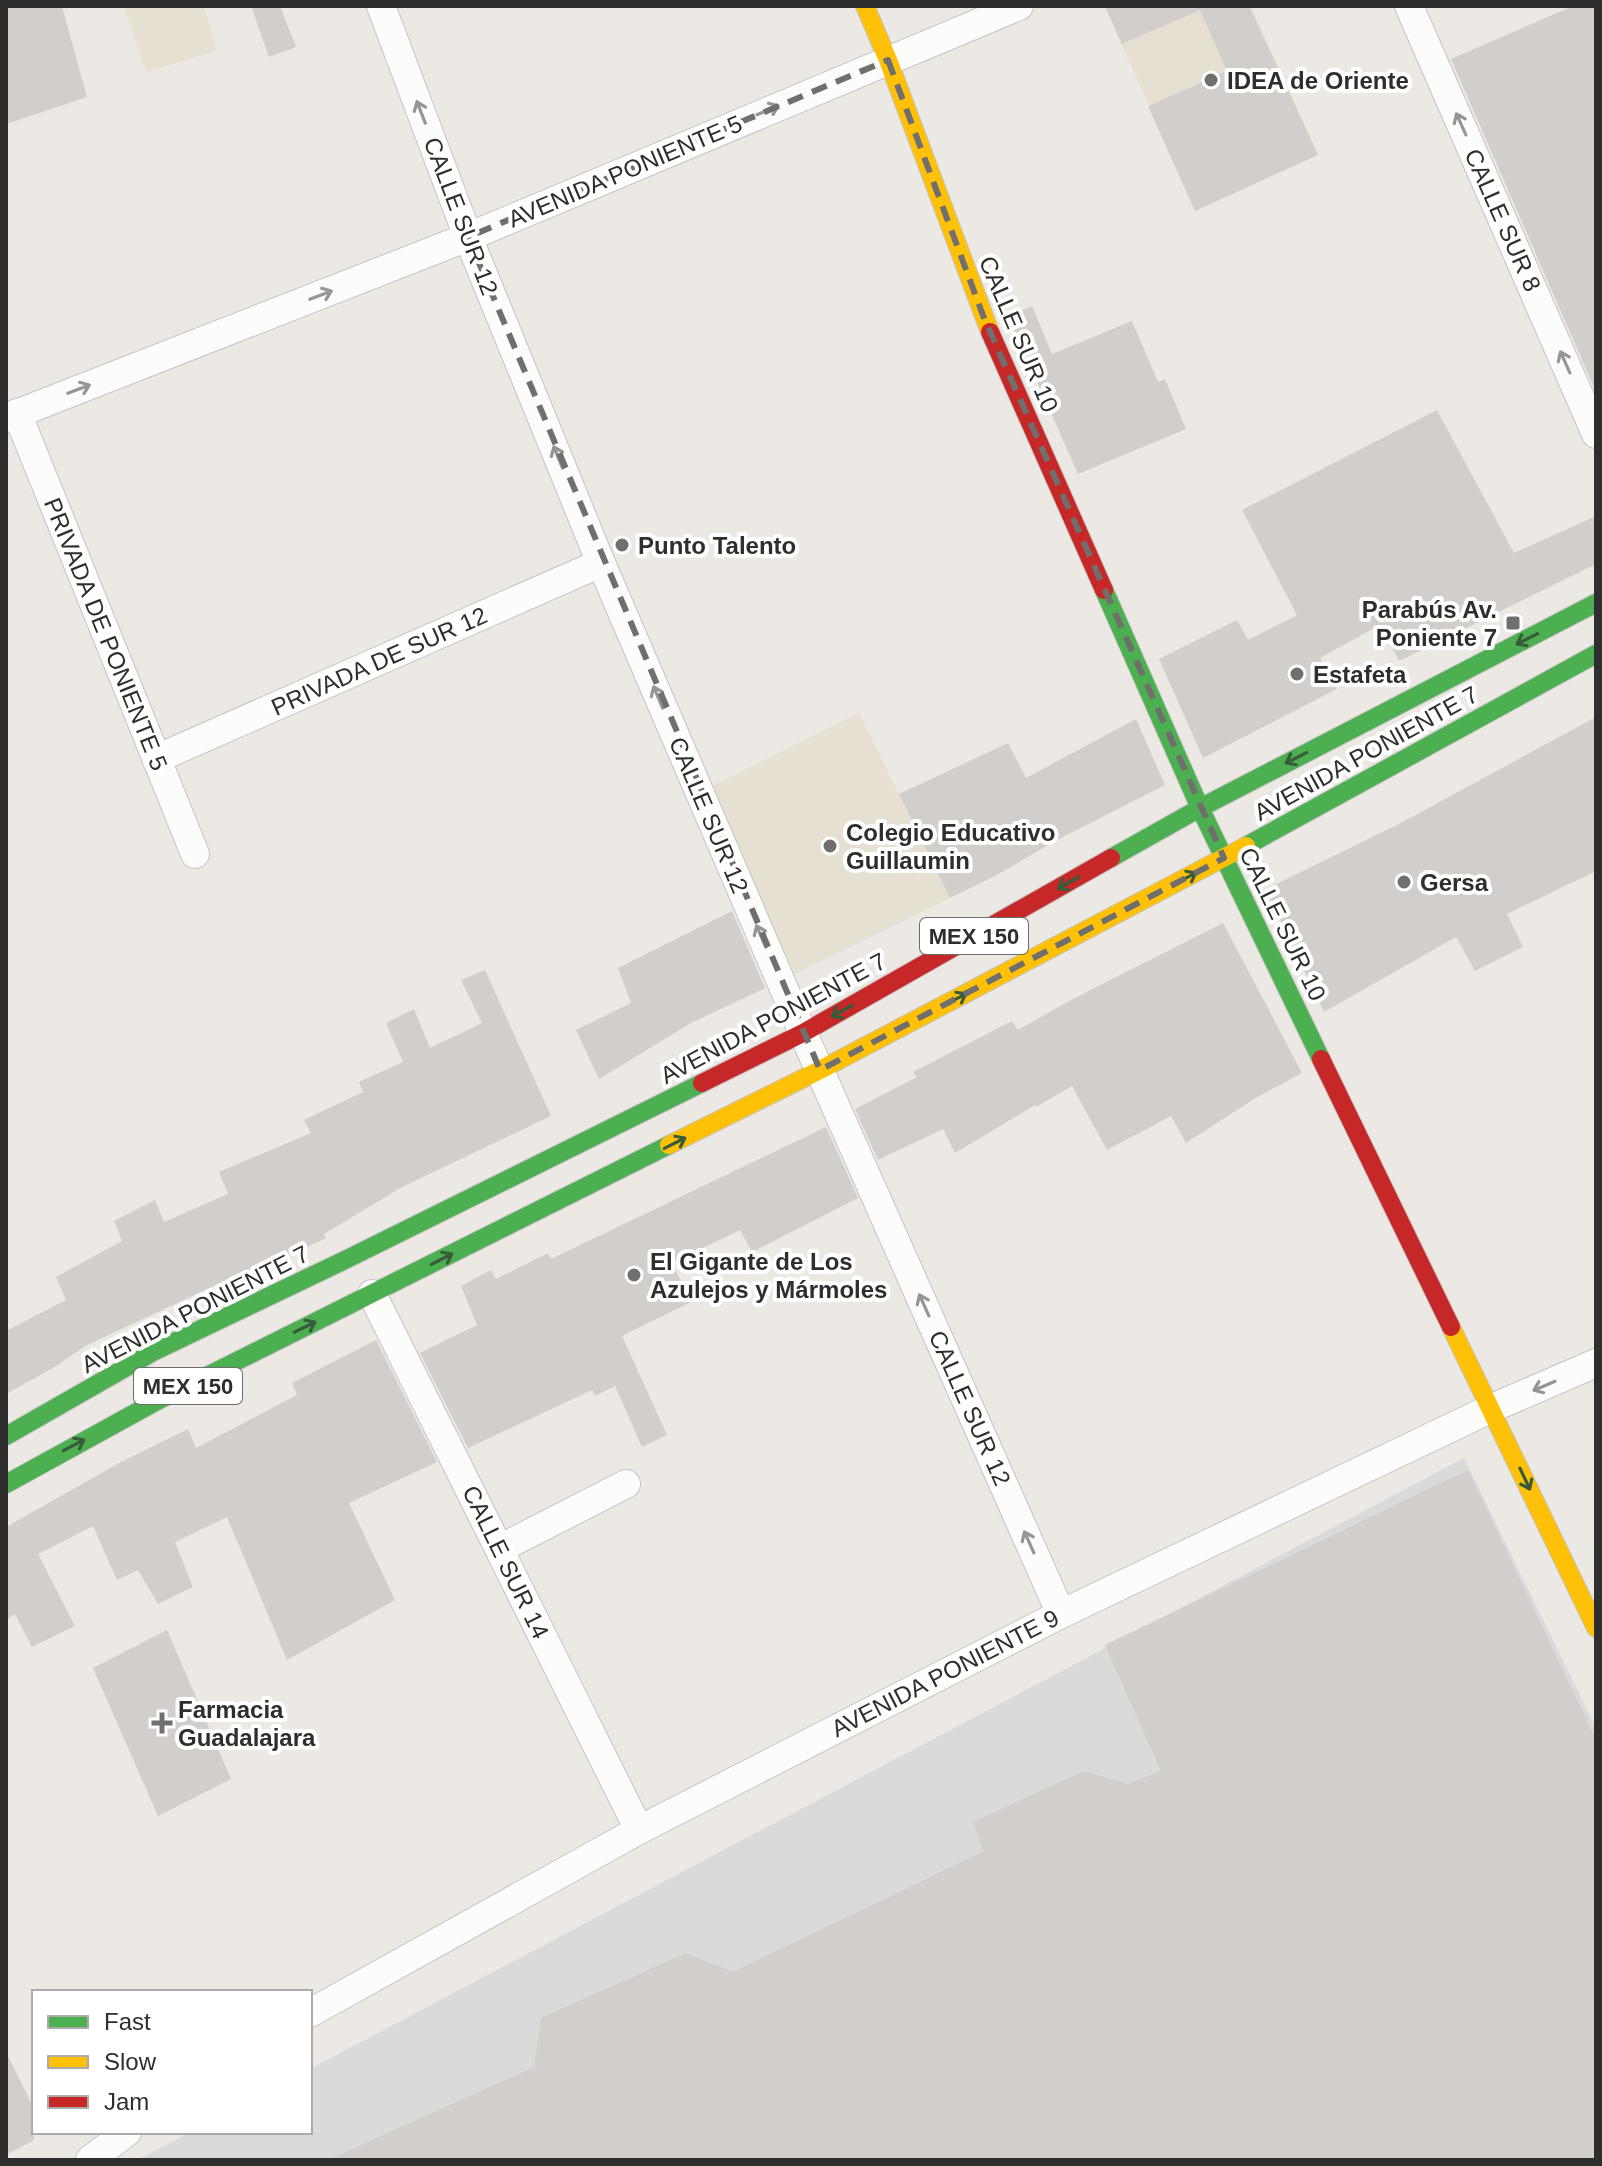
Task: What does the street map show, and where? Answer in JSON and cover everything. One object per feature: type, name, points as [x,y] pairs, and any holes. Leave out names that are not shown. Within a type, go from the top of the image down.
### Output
[{"type":"main road","name":"CALLE SUR 10","points":[[865,6],[984,318],[1200,808],[1596,1628]]},
{"type":"main road","name":"AVENIDA PONIENTE 7","points":[[6,1436],[153,1352],[803,1033],[1200,808],[1596,603]]},
{"type":"main road","name":"AVENIDA PONIENTE 7","points":[[6,1484],[155,1402],[820,1070],[1224,858],[1596,654]]},
{"type":"street","name":"CALLE SUR 12","points":[[381,6],[468,237],[601,563],[803,1033],[1061,1614]]},
{"type":"street","name":"AVENIDA PONIENTE 5","points":[[11,415],[468,237],[1019,6]]},
{"type":"street","name":"CALLE SUR 8","points":[[1409,6],[1596,434]]},
{"type":"street","name":"PRIVADA DE PONIENTE 5","points":[[11,415],[195,854]]},
{"type":"street","name":"PRIVADA DE SUR 12","points":[[156,759],[601,563]]},
{"type":"street","name":"CALLE SUR 14","points":[[372,1294],[639,1830]]},
{"type":"street","name":"AVENIDA PONIENTE 9","points":[[312,2012],[639,1830],[1061,1614],[1492,1408],[1596,1363]]},
{"type":"street","points":[[499,1549],[626,1484]]},
{"type":"street","points":[[90,2160],[124,2134]]},
{"type":"highlighted area","points":[[888,60],[984,318],[1224,858],[820,1070],[468,237]]},
{"type":"shaded area","points":[[124,6],[204,6],[216,51],[146,72]]},
{"type":"shaded area","name":"IDEA de Oriente","points":[[1104,6],[1251,6],[1318,154],[1196,209]]},
{"type":"shaded area","name":"Colegio Educativo Guillaumin","points":[[859,713],[950,898],[795,974],[708,788]]},
{"type":"shaded area","points":[[1464,1458],[1596,1728],[1596,2160],[137,2160],[187,2134],[312,2134],[312,2068]]},
{"type":"building","points":[[6,6],[62,6],[87,97],[6,124]]},
{"type":"building","points":[[251,6],[280,6],[296,47],[269,57]]},
{"type":"building","name":"IDEA de Oriente","points":[[1105,6],[1249,6],[1318,155],[1195,211],[1148,106],[1227,71],[1200,10],[1122,44]]},
{"type":"building","points":[[1573,6],[1596,6],[1596,392],[1451,59]]},
{"type":"building","points":[[1032,306],[1052,354],[1132,321],[1158,382],[1165,379],[1186,429],[1078,474],[1008,316]]},
{"type":"building","points":[[1437,410],[1514,553],[1596,516],[1596,564],[1399,661],[1380,625],[1320,658],[1337,689],[1203,758],[1159,659],[1237,620],[1248,640],[1297,615],[1242,510]]},
{"type":"building","points":[[1596,717],[1596,871],[1507,914],[1523,947],[1475,971],[1456,937],[1324,1012],[1268,895],[1268,888],[1399,824]]},
{"type":"building","points":[[1136,719],[1165,785],[950,898],[899,794],[1008,743],[1026,778]]},
{"type":"building","points":[[732,911],[765,988],[691,1023],[599,1079],[576,1030],[631,1003],[618,968]]},
{"type":"building","points":[[1223,923],[1302,1073],[1254,1099],[1186,1143],[1171,1116],[1107,1150],[1072,1086],[955,1153],[943,1129],[878,1160],[855,1109],[917,1077],[913,1072],[1012,1021],[1018,1030]]},
{"type":"building","points":[[485,970],[551,1116],[402,1187],[324,1234],[326,1238],[262,1268],[261,1264],[87,1345],[6,1394],[6,1331],[66,1300],[56,1277],[122,1241],[114,1221],[155,1200],[164,1222],[228,1194],[219,1172],[311,1133],[304,1120],[363,1092],[359,1082],[403,1062],[386,1023],[414,1009],[430,1048],[482,1023],[461,980]]},
{"type":"building","points":[[826,1127],[858,1198],[752,1252],[740,1230],[672,1263],[691,1302],[622,1336],[667,1435],[642,1447],[615,1386],[595,1396],[592,1390],[468,1448],[420,1353],[477,1325],[461,1286],[491,1270],[496,1279],[548,1253],[551,1259]]},
{"type":"building","points":[[376,1340],[437,1462],[349,1503],[395,1600],[287,1660],[227,1517],[175,1542],[193,1587],[158,1604],[138,1570],[117,1580],[93,1526],[38,1554],[75,1626],[32,1647],[15,1614],[6,1620],[6,1527],[121,1462],[188,1429],[196,1448],[297,1395],[292,1383]]},
{"type":"building","points":[[1468,1470],[1596,1740],[1596,2160],[328,2160],[534,2067],[541,2018],[686,1953],[733,1972],[984,1851],[973,1822],[1084,1771],[1128,1784],[1161,1771],[1105,1645]]},
{"type":"building","name":"Farmacia Guadalajara","points":[[167,1630],[231,1779],[158,1816],[93,1668]]},
{"type":"building","points":[[6,2052],[32,2105],[34,2140],[6,2155]]},
{"type":"traffic: fast","points":[[1104,590],[1200,808],[1321,1059]]},
{"type":"traffic: fast","points":[[1111,858],[1200,808],[1596,603]]},
{"type":"traffic: fast","points":[[1246,846],[1596,654]]},
{"type":"traffic: fast","points":[[6,1436],[153,1352],[702,1083]]},
{"type":"traffic: fast","points":[[6,1484],[155,1402],[669,1145]]},
{"type":"traffic: slow","points":[[865,6],[990,332]]},
{"type":"traffic: slow","points":[[669,1145],[820,1070],[1246,846]]},
{"type":"traffic: slow","points":[[1451,1327],[1596,1628]]},
{"type":"traffic: jam","points":[[990,332],[1104,590]]},
{"type":"traffic: jam","points":[[702,1083],[803,1033],[1111,858]]},
{"type":"traffic: jam","points":[[1321,1059],[1451,1327]]},
{"type":"place","name":"IDEA de Oriente","points":[[1211,80]]},
{"type":"place","name":"Punto Talento","points":[[622,545]]},
{"type":"place","name":"Parabús Av. Poniente 7","points":[[1513,623]]},
{"type":"place","name":"Estafeta","points":[[1297,674]]},
{"type":"place","name":"Colegio Educativo Guillaumin","points":[[830,846]]},
{"type":"place","name":"Gersa","points":[[1404,882]]},
{"type":"place","name":"El Gigante de Los Azulejos y Mármoles","points":[[634,1275]]},
{"type":"place","name":"Farmacia Guadalajara","points":[[162,1723]]}]
